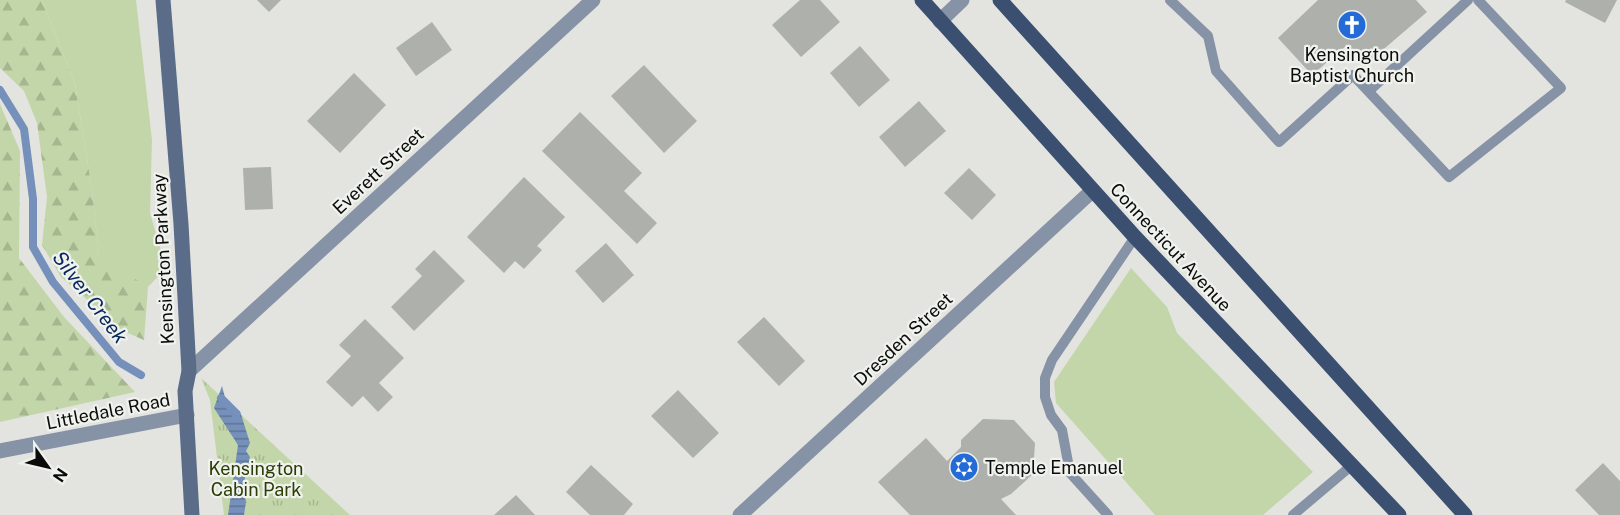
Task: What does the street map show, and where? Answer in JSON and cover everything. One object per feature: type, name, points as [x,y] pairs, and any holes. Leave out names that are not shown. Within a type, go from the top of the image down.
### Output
[{"type":"main road","name":"Connecticut Avenue","points":[[922,0],[1134,237],[1399,515]]},
{"type":"main road","name":"Connecticut Avenue","points":[[1000,0],[1465,515]]},
{"type":"street","name":"Kensington Parkway","points":[[163,0],[182,224],[189,371],[185,391],[192,515]]},
{"type":"street","name":"Everett Street","points":[[189,371],[593,0]]},
{"type":"street","points":[[940,21],[962,0]]},
{"type":"street","name":"Dresden Street","points":[[740,515],[1092,191]]},
{"type":"street","name":"Littledale Road","points":[[0,451],[187,415]]},
{"type":"lane","points":[[1170,0],[1208,36],[1215,71],[1279,142],[1353,75],[1449,177],[1561,88],[1478,0]]},
{"type":"lane","points":[[1369,91],[1468,0]]},
{"type":"lane","points":[[1108,515],[1070,473],[1062,430],[1051,415],[1045,397],[1045,378],[1052,360],[1134,237]]},
{"type":"lane","points":[[1293,515],[1351,466]]},
{"type":"green space","points":[[0,0],[42,0],[75,84],[92,190],[99,256],[148,287],[144,340],[123,331],[61,277],[42,245],[47,197],[37,123],[24,91],[0,68]]},
{"type":"green space","points":[[42,0],[136,0],[152,140],[150,213],[166,268],[148,287],[99,257],[92,190],[75,84]]},
{"type":"green space","points":[[0,104],[20,151],[19,258],[64,317],[135,392],[0,422]]},
{"type":"green space","points":[[1131,268],[1167,307],[1177,333],[1313,472],[1263,515],[1155,515],[1056,403],[1054,382]]},
{"type":"green space","name":"Kensington Cabin Park","points":[[201,378],[350,515],[224,515],[210,400]]},
{"type":"water","points":[[222,386],[228,409],[240,411],[250,443],[246,451],[250,457],[243,487],[246,502],[244,515],[228,515],[238,445],[214,408]]},
{"type":"building","points":[[257,0],[281,0],[269,12]]},
{"type":"building","points":[[800,0],[820,0],[840,22],[801,57],[772,25]]},
{"type":"building","name":"Kensington Baptist Church","points":[[1318,0],[1416,0],[1427,12],[1364,66],[1346,46],[1312,75],[1278,38]]},
{"type":"building","points":[[1566,0],[1617,0],[1605,23],[1565,2]]},
{"type":"building","points":[[432,22],[452,50],[416,76],[396,48]]},
{"type":"building","points":[[860,46],[890,80],[859,107],[830,73]]},
{"type":"building","points":[[644,65],[697,121],[664,153],[611,96]]},
{"type":"building","points":[[354,73],[386,105],[340,153],[307,121]]},
{"type":"building","points":[[919,101],[946,131],[905,167],[879,137]]},
{"type":"building","points":[[580,112],[642,173],[624,191],[657,223],[637,244],[542,151]]},
{"type":"building","points":[[271,167],[273,209],[245,210],[243,168]]},
{"type":"building","points":[[969,168],[996,195],[972,220],[944,193]]},
{"type":"building","points":[[524,177],[565,217],[537,246],[542,250],[524,269],[515,261],[504,273],[467,237]]},
{"type":"building","points":[[606,243],[634,275],[603,303],[575,271]]},
{"type":"building","points":[[434,250],[465,281],[414,331],[391,307],[422,276],[415,269]]},
{"type":"building","points":[[764,317],[805,361],[779,386],[737,342]]},
{"type":"building","points":[[365,319],[404,358],[379,383],[393,397],[378,412],[363,396],[352,407],[326,382],[351,356],[339,345]]},
{"type":"building","points":[[678,390],[719,433],[693,458],[651,416]]},
{"type":"building","name":"Temple Emanuel","points":[[983,419],[1014,420],[1035,443],[1033,474],[1011,494],[1001,499],[1016,515],[910,515],[878,482],[926,438],[947,461],[961,447],[961,440]]},
{"type":"building","points":[[1603,463],[1620,481],[1620,515],[1599,515],[1575,490]]},
{"type":"building","points":[[591,465],[633,504],[624,515],[590,515],[566,492]]},
{"type":"building","points":[[516,495],[535,515],[494,515]]},
{"type":"waterway","name":"Silver Creek","points":[[0,90],[24,129],[33,199],[33,247],[53,282],[119,362],[141,375]]},
{"type":"waterway","name":"Silver Creek","points":[[221,398],[236,413],[236,418]]},
{"type":"place","name":"Kensington Baptist Church","points":[[1352,25]]},
{"type":"place","name":"Temple Emanuel","points":[[964,467]]}]
